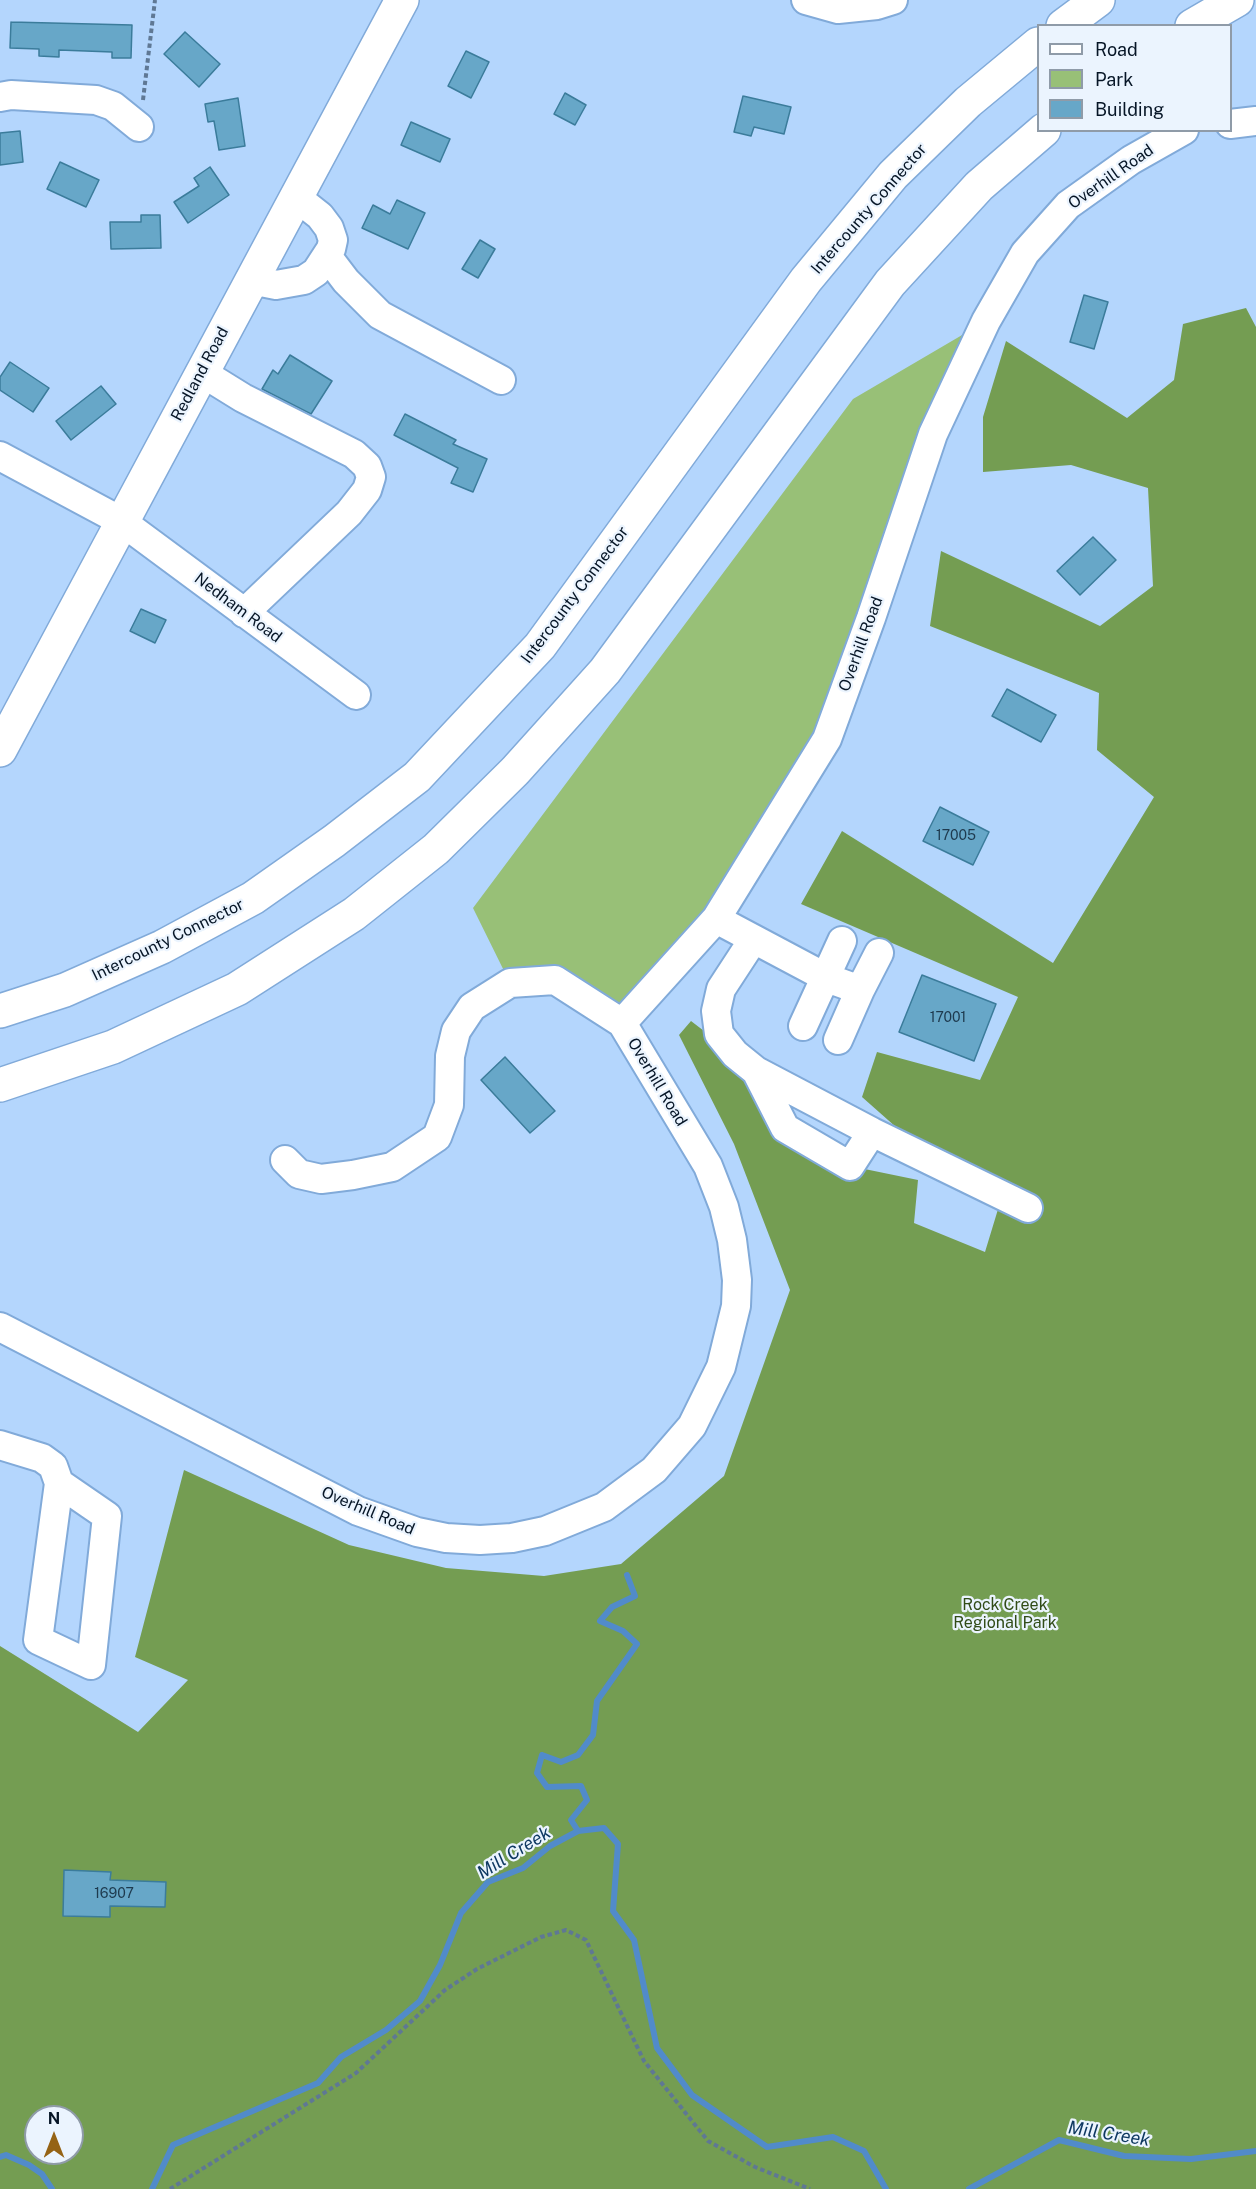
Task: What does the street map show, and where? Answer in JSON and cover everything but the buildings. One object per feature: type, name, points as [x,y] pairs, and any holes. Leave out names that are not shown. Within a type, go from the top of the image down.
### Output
[{"type":"main road","name":"Redland Road","points":[[0,750],[402,0]]},
{"type":"main road","points":[[1066,24],[1098,0]]},
{"type":"main road","points":[[1195,24],[1237,0]]},
{"type":"main road","name":"Intercounty Connector","points":[[0,1011],[65,990],[162,947],[253,898],[334,841],[417,777],[540,646],[806,280],[894,175],[968,102],[1037,45]]},
{"type":"main road","points":[[0,1085],[113,1047],[237,989],[354,914],[436,849],[515,771],[604,671],[890,283],[979,186],[1042,132]]},
{"type":"street","points":[[806,0],[838,9],[878,5],[893,0]]},
{"type":"street","points":[[0,97],[11,95],[96,100],[112,106],[139,127]]},
{"type":"street","points":[[1232,124],[1256,121]]},
{"type":"street","name":"Overhill Road","points":[[0,1327],[358,1511],[417,1532],[446,1538],[512,1538],[555,1527],[604,1506],[654,1470],[692,1426],[721,1367],[736,1306],[737,1280],[732,1240],[724,1207],[708,1166],[622,1023],[716,919],[826,739],[871,618],[933,434],[986,321],[1020,263],[1068,205],[1131,160],[1180,132]]},
{"type":"street","points":[[251,280],[276,285],[291,284],[316,272],[327,256],[333,240],[329,228],[320,216],[296,197]]},
{"type":"street","points":[[327,256],[346,281],[380,315],[501,380]]},
{"type":"street","points":[[201,372],[243,398],[354,454],[367,466],[371,477],[367,490],[349,513],[244,613]]},
{"type":"street","name":"Nedham Road","points":[[0,456],[121,521],[356,695]]},
{"type":"street","points":[[716,919],[826,978],[860,990]]},
{"type":"street","points":[[753,940],[722,989],[716,1011],[719,1034],[735,1054],[756,1071],[872,1132],[1028,1209]]},
{"type":"street","points":[[803,1026],[842,941]]},
{"type":"street","points":[[838,1040],[879,953]]},
{"type":"street","points":[[285,1160],[299,1174],[321,1179],[352,1175],[392,1167],[437,1137],[450,1105],[450,1056],[456,1030],[472,1006],[510,983],[555,980],[622,1023]]},
{"type":"street","points":[[756,1071],[785,1128],[850,1166],[872,1132]]},
{"type":"street","points":[[0,1445],[42,1458],[53,1466],[59,1484],[38,1640],[91,1665],[107,1516],[59,1484]]},
{"type":"path","points":[[139,127],[155,0]]},
{"type":"path","points":[[170,2189],[356,2073],[445,1990],[477,1969],[541,1937],[566,1930],[586,1940],[644,2061],[708,2141],[755,2167],[810,2189]]},
{"type":"green space","name":"Rock Creek Regional Park","points":[[1246,308],[1256,327],[1256,2189],[0,2189],[0,1646],[138,1732],[188,1680],[135,1657],[184,1470],[349,1545],[446,1568],[544,1576],[621,1564],[724,1476],[790,1290],[734,1144],[679,1035],[691,1021],[756,1071],[785,1128],[850,1166],[918,1180],[914,1223],[985,1252],[1006,1183],[914,1143],[862,1097],[877,1052],[980,1080],[1018,997],[801,904],[842,831],[1053,963],[1154,797],[1097,750],[1099,693],[930,626],[941,551],[1100,626],[1153,586],[1148,488],[1071,465],[983,472],[983,417],[1006,341],[1127,418],[1174,380],[1183,324]]},
{"type":"green space","points":[[986,321],[827,739],[716,919],[622,1023],[583,996],[510,983],[473,908],[853,399]]},
{"type":"waterway","points":[[578,1831],[571,1820],[587,1800],[581,1786],[547,1787],[537,1773],[542,1755],[561,1762],[578,1755],[593,1735],[597,1701],[637,1644],[623,1631],[600,1621],[612,1607],[635,1596],[627,1575]]},
{"type":"waterway","name":"Mill Creek","points":[[152,2189],[173,2145],[318,2083],[341,2057],[386,2030],[420,2001],[440,1965],[461,1913],[488,1882],[523,1868],[550,1846],[578,1831],[604,1828],[618,1844],[613,1911],[634,1940],[657,2048],[692,2095],[767,2147],[833,2137],[864,2151],[886,2189]]},
{"type":"waterway","name":"Mill Creek","points":[[969,2189],[1059,2140],[1124,2156],[1191,2159],[1256,2151]]},
{"type":"waterway","name":"Mill Creek","points":[[0,2157],[6,2155],[29,2165],[42,2174],[52,2189]]}]
